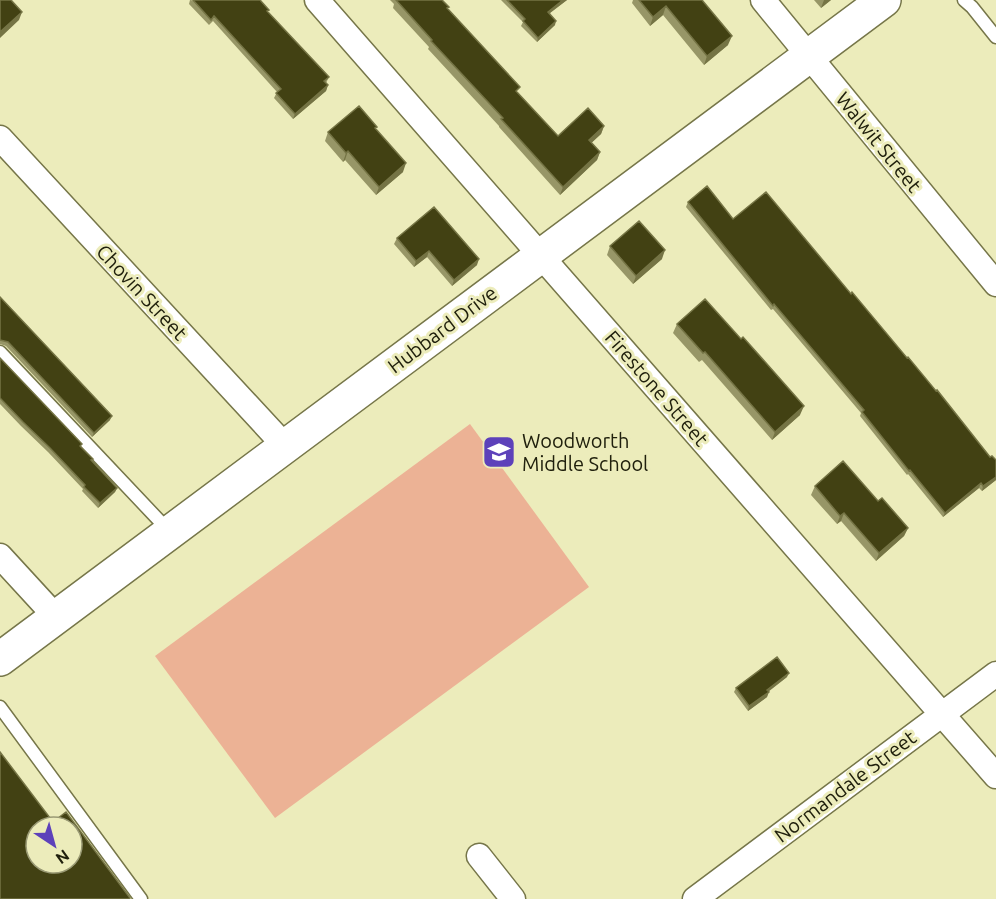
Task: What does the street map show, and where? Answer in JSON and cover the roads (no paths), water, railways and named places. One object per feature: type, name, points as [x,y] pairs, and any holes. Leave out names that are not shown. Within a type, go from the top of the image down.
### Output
[{"type":"street","name":"Firestone Street","points":[[317,0],[996,776]]},
{"type":"street","name":"Walwit Street","points":[[763,0],[996,284]]},
{"type":"street","name":"Hubbard Drive","points":[[0,659],[884,0]]},
{"type":"street","name":"Chovin Street","points":[[0,138],[285,446]]},
{"type":"street","points":[[0,556],[56,617]]},
{"type":"street","name":"Normandale Street","points":[[695,899],[996,674]]},
{"type":"street","points":[[479,855],[513,899]]},
{"type":"lane","points":[[964,0],[996,37]]},
{"type":"lane","points":[[0,351],[170,532]]},
{"type":"lane","points":[[0,707],[141,899]]},
{"type":"place","name":"Woodworth Middle School","points":[[499,452]]}]
